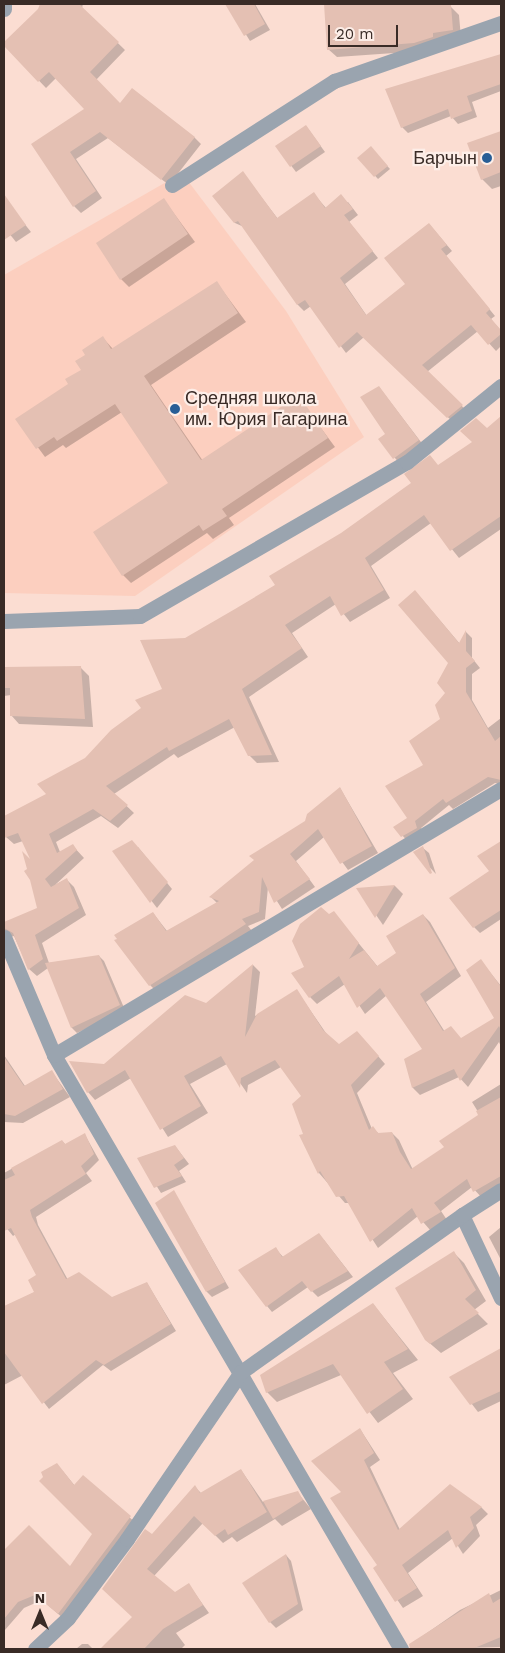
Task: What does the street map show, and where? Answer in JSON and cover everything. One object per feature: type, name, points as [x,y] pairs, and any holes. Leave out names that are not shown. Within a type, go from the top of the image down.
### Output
[{"type":"street","points":[[4,4],[4,9]]},
{"type":"street","points":[[172,185],[334,81],[501,23]]},
{"type":"street","points":[[4,621],[140,616],[407,462],[501,386]]},
{"type":"street","points":[[54,1055],[501,789]]},
{"type":"street","points":[[4,937],[54,1055],[200,1310],[241,1372],[401,1649]]},
{"type":"street","points":[[35,1649],[68,1618],[127,1539],[241,1372],[462,1215],[501,1190]]},
{"type":"street","points":[[462,1215],[501,1298]]},
{"type":"shaded area","name":"Средняя школа им. Юрия Гагарина","points":[[182,173],[286,311],[364,437],[135,596],[4,593],[4,275]]},
{"type":"building","points":[[40,4],[79,4],[119,42],[90,72],[120,103],[132,88],[195,137],[161,180],[100,132],[70,152],[96,191],[73,207],[31,144],[84,109],[49,72],[38,82],[4,46],[4,42],[38,9]]},
{"type":"building","points":[[225,4],[254,4],[265,24],[244,36]]},
{"type":"building","points":[[324,4],[451,5],[453,30],[433,33],[433,37],[414,43],[327,50]]},
{"type":"building","points":[[501,54],[501,84],[467,96],[472,111],[451,119],[448,109],[401,128],[385,89]]},
{"type":"building","points":[[306,125],[321,146],[290,167],[275,146]]},
{"type":"building","name":"Барчын","points":[[501,131],[501,172],[481,180],[467,143]]},
{"type":"building","points":[[371,146],[388,166],[374,177],[357,158]]},
{"type":"building","points":[[243,171],[277,218],[314,192],[325,208],[341,194],[353,209],[344,215],[373,251],[340,278],[366,315],[405,284],[384,258],[429,223],[447,245],[441,249],[490,309],[486,313],[501,330],[501,334],[488,345],[471,325],[422,365],[463,405],[447,418],[357,332],[339,348],[305,300],[297,305],[238,221],[234,223],[212,196]]},
{"type":"building","points":[[4,194],[26,225],[4,240]]},
{"type":"building","points":[[164,198],[188,234],[120,280],[96,243]]},
{"type":"building","points":[[217,281],[238,313],[144,376],[201,460],[299,395],[328,438],[222,509],[227,516],[203,531],[199,525],[122,576],[93,532],[168,483],[115,404],[57,441],[54,437],[36,449],[15,419],[68,384],[65,379],[81,370],[75,361],[85,355],[82,350],[103,336],[111,349]]},
{"type":"building","points":[[379,386],[419,440],[393,459],[378,439],[385,434],[360,397]]},
{"type":"building","points":[[501,416],[501,516],[450,551],[424,515],[365,558],[384,590],[341,616],[330,596],[285,625],[302,648],[242,689],[272,755],[248,756],[229,719],[169,751],[167,747],[106,786],[128,805],[110,821],[93,809],[49,834],[57,853],[73,844],[77,850],[45,879],[51,887],[67,878],[79,908],[35,935],[43,959],[28,970],[13,933],[4,928],[4,922],[37,908],[30,880],[24,871],[27,869],[22,851],[30,859],[18,833],[4,838],[4,816],[46,794],[37,784],[85,758],[111,730],[141,708],[135,700],[162,689],[140,640],[185,638],[275,585],[269,576],[341,533],[411,483],[404,474],[430,455],[438,465],[472,442],[460,431],[476,418],[487,428]]},
{"type":"building","points":[[415,590],[459,643],[466,630],[466,651],[475,661],[466,668],[466,692],[495,741],[501,736],[501,780],[488,777],[446,803],[443,799],[415,821],[417,828],[401,837],[393,827],[407,818],[385,786],[423,765],[409,741],[440,719],[435,705],[445,693],[437,683],[448,663],[398,605]]},
{"type":"building","points":[[81,666],[85,719],[10,716],[10,688],[4,688],[4,667]]},
{"type":"building","points":[[340,787],[372,846],[340,864],[318,829],[290,854],[310,879],[274,903],[262,877],[259,912],[242,919],[246,924],[149,986],[114,940],[117,939],[114,935],[153,912],[166,931],[219,901],[209,897],[254,860],[249,856],[305,821],[307,814]]},
{"type":"building","points":[[132,840],[168,882],[150,903],[112,851]]},
{"type":"building","points":[[501,841],[501,910],[473,928],[449,898],[489,871],[477,856]]},
{"type":"building","points":[[423,846],[432,873],[430,874],[413,852]]},
{"type":"building","points":[[395,885],[375,918],[356,888]]},
{"type":"building","points":[[321,907],[329,914],[334,911],[359,943],[349,959],[364,950],[377,966],[396,953],[386,936],[423,914],[455,968],[420,994],[443,1031],[451,1026],[461,1038],[494,1018],[466,970],[481,959],[501,987],[501,1030],[499,1026],[460,1081],[454,1069],[412,1088],[404,1059],[422,1049],[380,988],[357,1008],[339,976],[309,998],[291,973],[304,967],[292,941],[300,924]]},
{"type":"building","points":[[99,955],[120,1005],[71,1028],[45,963]]},
{"type":"building","points":[[253,964],[245,1037],[257,1014],[297,989],[323,1030],[339,1044],[357,1031],[379,1056],[351,1085],[369,1130],[373,1126],[378,1133],[392,1132],[400,1152],[411,1169],[444,1147],[439,1141],[478,1115],[476,1111],[501,1097],[501,1176],[473,1192],[467,1179],[434,1203],[441,1212],[421,1224],[412,1208],[370,1242],[344,1196],[336,1197],[320,1171],[318,1174],[299,1135],[303,1134],[292,1104],[301,1096],[275,1060],[241,1078],[240,1088],[221,1056],[184,1076],[201,1106],[160,1130],[125,1070],[87,1093],[69,1061],[104,1064],[185,995],[206,1003]]},
{"type":"building","points":[[4,1057],[24,1086],[52,1070],[63,1089],[15,1116],[4,1114]]},
{"type":"building","points":[[85,1133],[94,1154],[81,1166],[86,1174],[30,1210],[32,1217],[66,1279],[79,1272],[112,1297],[147,1282],[171,1324],[104,1365],[96,1360],[42,1404],[4,1352],[4,1306],[34,1292],[28,1280],[36,1275],[11,1228],[4,1231],[4,1180],[15,1175],[11,1168],[62,1140],[65,1144]]},
{"type":"building","points":[[175,1145],[184,1158],[174,1165],[182,1176],[154,1188],[137,1158]]},
{"type":"building","points":[[174,1190],[225,1282],[206,1292],[155,1203]]},
{"type":"building","points":[[319,1233],[348,1271],[311,1292],[302,1281],[266,1307],[238,1270],[276,1247],[282,1257]]},
{"type":"building","points":[[454,1251],[476,1290],[465,1299],[479,1313],[430,1344],[425,1340],[395,1288]]},
{"type":"building","points":[[373,1303],[408,1349],[384,1362],[403,1389],[367,1414],[333,1364],[266,1393],[260,1375]]},
{"type":"building","points":[[501,1348],[501,1391],[470,1405],[449,1377]]},
{"type":"building","points":[[360,1428],[374,1453],[364,1460],[398,1530],[450,1484],[482,1507],[470,1517],[474,1528],[456,1548],[448,1530],[402,1565],[417,1588],[395,1602],[373,1568],[377,1565],[330,1498],[341,1492],[311,1461]]},
{"type":"building","points":[[57,1463],[74,1485],[83,1475],[131,1516],[58,1614],[35,1595],[18,1602],[4,1619],[4,1550],[29,1525],[70,1566],[92,1534],[39,1481],[43,1477],[41,1472]]},
{"type":"building","points":[[241,1469],[267,1512],[228,1535],[225,1529],[215,1536],[194,1516],[147,1569],[175,1592],[189,1583],[203,1605],[163,1629],[144,1649],[100,1649],[132,1617],[102,1589],[145,1529],[152,1534],[195,1485],[200,1493]]},
{"type":"building","points":[[298,1491],[303,1500],[273,1519],[263,1501]]},
{"type":"building","points":[[286,1554],[298,1604],[269,1623],[242,1583]]},
{"type":"building","points":[[489,1593],[493,1603],[501,1598],[501,1637],[472,1649],[410,1649],[409,1644]]},
{"type":"place","name":"Барчын","points":[[487,158]]},
{"type":"place","name":"Средняя школа им. Юрия Гагарина","points":[[175,409]]}]
